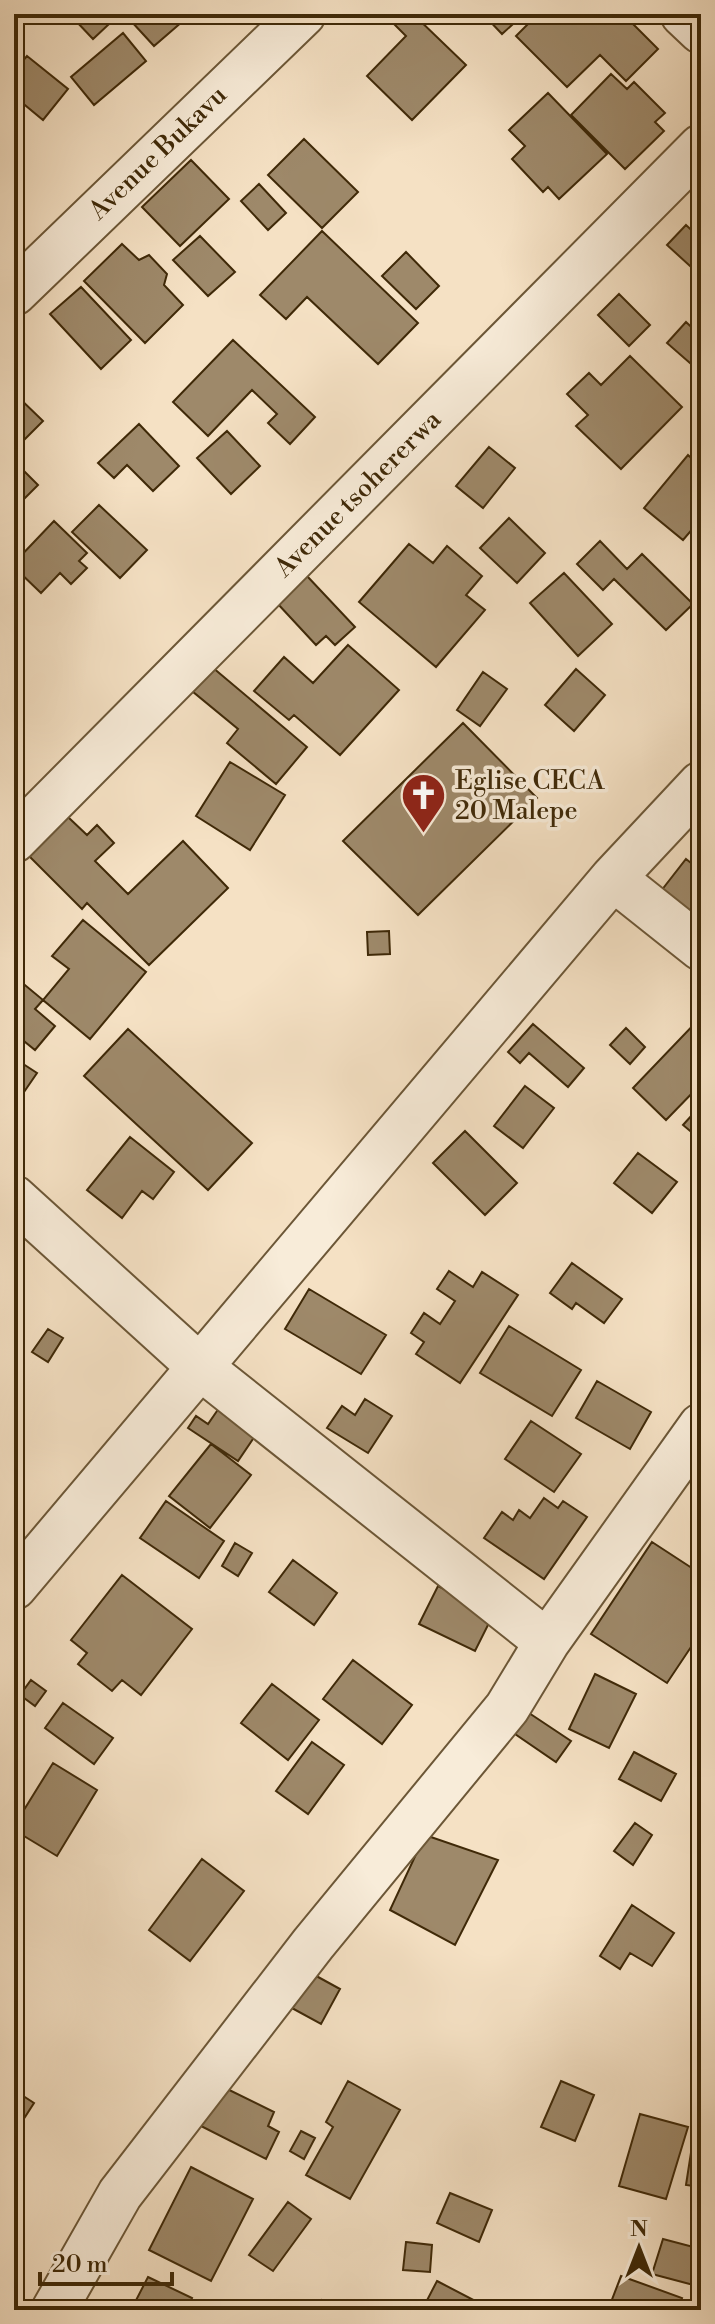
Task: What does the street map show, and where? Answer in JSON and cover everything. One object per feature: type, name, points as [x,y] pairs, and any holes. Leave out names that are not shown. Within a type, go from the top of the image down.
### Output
[{"type":"street","name":"Avenue Bukavu","points":[[14,293],[303,14]]},
{"type":"street","points":[[683,14],[701,31]]},
{"type":"street","name":"Avenue tsohererwa","points":[[14,840],[701,147]]},
{"type":"street","points":[[14,1587],[613,878],[701,784]]},
{"type":"street","points":[[613,878],[701,948]]},
{"type":"street","points":[[14,1198],[200,1367],[547,1642]]},
{"type":"street","points":[[54,2310],[120,2194],[313,1944],[507,1708],[547,1642],[701,1426]]},
{"type":"building","points":[[82,14],[97,14],[108,25],[93,39],[75,20]]},
{"type":"building","points":[[139,14],[190,15],[154,46],[131,21]]},
{"type":"building","points":[[396,14],[413,14],[466,65],[412,120],[367,76],[406,36],[390,20]]},
{"type":"building","points":[[483,14],[524,14],[502,34]]},
{"type":"building","points":[[538,14],[623,14],[658,49],[626,81],[600,55],[567,87],[516,36]]},
{"type":"building","points":[[123,33],[146,61],[94,105],[71,77]]},
{"type":"building","points":[[27,56],[68,89],[43,120],[14,96],[14,71]]},
{"type":"building","points":[[611,74],[627,89],[634,82],[665,113],[655,122],[664,131],[625,169],[571,115]]},
{"type":"building","points":[[548,93],[607,154],[559,199],[548,187],[543,192],[512,159],[525,146],[509,130]]},
{"type":"building","points":[[304,139],[358,192],[322,228],[268,175]]},
{"type":"building","points":[[191,160],[229,199],[180,246],[142,207]]},
{"type":"building","points":[[259,184],[286,213],[268,230],[241,201]]},
{"type":"building","points":[[686,225],[701,239],[701,276],[667,245]]},
{"type":"building","points":[[322,231],[418,323],[378,364],[307,297],[286,319],[260,295]]},
{"type":"building","points":[[200,236],[235,272],[208,296],[173,260]]},
{"type":"building","points":[[122,244],[139,260],[149,255],[167,274],[164,285],[183,305],[145,343],[84,281]]},
{"type":"building","points":[[406,252],[439,286],[416,309],[382,276]]},
{"type":"building","points":[[81,287],[131,340],[101,369],[50,314]]},
{"type":"building","points":[[619,294],[650,325],[629,346],[598,315]]},
{"type":"building","points":[[686,322],[701,336],[701,366],[698,370],[667,343]]},
{"type":"building","points":[[233,340],[315,417],[290,444],[268,423],[277,414],[252,390],[208,436],[173,402]]},
{"type":"building","points":[[630,356],[682,407],[621,469],[576,426],[588,415],[567,394],[589,373],[601,385]]},
{"type":"building","points":[[14,393],[43,421],[14,450]]},
{"type":"building","points":[[139,424],[179,466],[153,491],[127,465],[114,478],[98,463]]},
{"type":"building","points":[[227,431],[260,466],[231,494],[197,458]]},
{"type":"building","points":[[489,447],[515,468],[483,508],[456,486]]},
{"type":"building","points":[[688,455],[701,467],[701,519],[683,540],[644,508]]},
{"type":"building","points":[[14,461],[38,485],[14,509]]},
{"type":"building","points":[[99,505],[147,550],[120,578],[72,532]]},
{"type":"building","points":[[509,518],[545,553],[517,583],[480,548]]},
{"type":"building","points":[[54,521],[87,553],[79,561],[87,568],[71,584],[60,573],[41,593],[14,567],[14,563]]},
{"type":"building","points":[[600,541],[627,569],[642,554],[693,604],[666,630],[614,579],[603,590],[577,564]]},
{"type":"building","points":[[409,544],[433,563],[447,546],[482,576],[466,595],[485,610],[436,667],[359,602]]},
{"type":"building","points":[[564,573],[612,624],[578,656],[530,603]]},
{"type":"building","points":[[307,576],[355,627],[335,645],[326,636],[316,645],[277,603]]},
{"type":"building","points":[[348,645],[399,690],[340,755],[294,715],[289,720],[254,691],[284,657],[313,683]]},
{"type":"building","points":[[212,667],[307,747],[276,784],[227,743],[238,729],[192,691]]},
{"type":"building","points":[[576,669],[605,695],[574,731],[545,705]]},
{"type":"building","points":[[483,672],[507,689],[480,726],[457,710]]},
{"type":"building","points":[[463,723],[537,798],[418,915],[343,841]]},
{"type":"building","points":[[230,762],[285,795],[250,850],[196,816]]},
{"type":"building","points":[[68,817],[87,835],[97,825],[114,843],[95,861],[128,894],[183,841],[228,888],[149,965],[87,903],[82,909],[29,856]]},
{"type":"building","points":[[686,859],[701,871],[701,922],[661,891]]},
{"type":"building","points":[[83,920],[146,972],[90,1039],[43,1000],[69,969],[52,956]]},
{"type":"building","points":[[389,931],[390,954],[368,955],[367,932]]},
{"type":"building","points":[[14,976],[43,1000],[35,1009],[55,1026],[35,1050],[14,1033]]},
{"type":"building","points":[[701,1017],[701,1084],[666,1120],[633,1088]]},
{"type":"building","points":[[533,1024],[584,1068],[568,1087],[529,1053],[520,1063],[508,1052]]},
{"type":"building","points":[[626,1028],[645,1047],[630,1064],[610,1045]]},
{"type":"building","points":[[128,1029],[252,1143],[208,1190],[84,1076]]},
{"type":"building","points":[[14,1058],[37,1073],[22,1095],[14,1090]]},
{"type":"building","points":[[525,1086],[554,1108],[523,1148],[494,1126]]},
{"type":"building","points":[[701,1105],[701,1140],[683,1125]]},
{"type":"building","points":[[465,1131],[517,1183],[485,1215],[433,1163]]},
{"type":"building","points":[[130,1137],[174,1172],[153,1199],[142,1191],[122,1218],[87,1190]]},
{"type":"building","points":[[638,1153],[677,1182],[652,1213],[614,1183]]},
{"type":"building","points":[[572,1263],[622,1299],[604,1323],[576,1303],[572,1309],[550,1293]]},
{"type":"building","points":[[449,1271],[473,1287],[482,1272],[518,1295],[460,1383],[416,1354],[424,1342],[411,1333],[424,1313],[440,1324],[455,1301],[437,1289]]},
{"type":"building","points":[[309,1289],[386,1335],[361,1374],[285,1329]]},
{"type":"building","points":[[509,1326],[581,1370],[552,1416],[480,1373]]},
{"type":"building","points":[[48,1329],[63,1338],[48,1362],[32,1352]]},
{"type":"building","points":[[597,1381],[651,1412],[630,1449],[576,1418]]},
{"type":"building","points":[[365,1399],[392,1416],[368,1453],[327,1428],[342,1406],[355,1415]]},
{"type":"building","points":[[219,1408],[257,1433],[238,1461],[188,1428],[196,1416],[208,1424]]},
{"type":"building","points":[[531,1421],[581,1454],[554,1492],[505,1459]]},
{"type":"building","points":[[211,1444],[251,1475],[210,1528],[169,1496]]},
{"type":"building","points":[[544,1498],[558,1508],[563,1501],[587,1517],[544,1579],[484,1538],[502,1512],[513,1520],[519,1510],[530,1518]]},
{"type":"building","points":[[166,1501],[224,1541],[199,1578],[140,1538]]},
{"type":"building","points":[[652,1542],[701,1574],[701,1632],[667,1683],[591,1634]]},
{"type":"building","points":[[235,1543],[252,1553],[238,1576],[222,1566]]},
{"type":"building","points":[[293,1560],[337,1593],[314,1625],[269,1592]]},
{"type":"building","points":[[122,1575],[192,1629],[141,1695],[122,1680],[112,1691],[78,1664],[87,1653],[71,1640]]},
{"type":"building","points":[[438,1586],[494,1613],[475,1651],[419,1624]]},
{"type":"building","points":[[353,1660],[412,1705],[382,1744],[323,1699]]},
{"type":"building","points":[[595,1674],[636,1694],[609,1748],[569,1729]]},
{"type":"building","points":[[31,1680],[46,1691],[35,1706],[20,1695]]},
{"type":"building","points":[[272,1684],[319,1720],[288,1760],[241,1723]]},
{"type":"building","points":[[63,1703],[113,1738],[94,1764],[45,1728]]},
{"type":"building","points":[[529,1713],[571,1741],[556,1762],[515,1734]]},
{"type":"building","points":[[312,1742],[344,1765],[308,1814],[276,1791]]},
{"type":"building","points":[[634,1752],[676,1774],[661,1801],[619,1779]]},
{"type":"building","points":[[53,1763],[97,1790],[57,1856],[14,1830]]},
{"type":"building","points":[[635,1823],[652,1835],[633,1865],[614,1851]]},
{"type":"building","points":[[425,1835],[498,1860],[455,1945],[390,1910]]},
{"type":"building","points":[[202,1859],[244,1891],[190,1961],[149,1930]]},
{"type":"building","points":[[632,1905],[674,1933],[652,1966],[630,1953],[620,1969],[600,1956]]},
{"type":"building","points":[[309,1972],[340,1989],[321,2024],[290,2007]]},
{"type":"building","points":[[348,2081],[400,2110],[350,2199],[306,2175],[333,2127],[326,2122]]},
{"type":"building","points":[[561,2081],[594,2095],[575,2141],[541,2127]]},
{"type":"building","points":[[217,2084],[274,2112],[268,2126],[279,2132],[266,2159],[197,2124]]},
{"type":"building","points":[[14,2090],[34,2103],[14,2134]]},
{"type":"building","points":[[640,2114],[688,2127],[666,2199],[619,2186]]},
{"type":"building","points":[[301,2131],[315,2138],[304,2159],[290,2151]]},
{"type":"building","points":[[692,2146],[701,2147],[701,2187],[686,2185]]},
{"type":"building","points":[[191,2167],[253,2199],[211,2281],[149,2250]]},
{"type":"building","points":[[450,2193],[492,2210],[479,2242],[437,2223]]},
{"type":"building","points":[[288,2202],[311,2219],[273,2271],[249,2255]]},
{"type":"building","points":[[663,2239],[701,2249],[701,2287],[652,2274]]},
{"type":"building","points":[[406,2242],[432,2245],[430,2272],[403,2270]]},
{"type":"building","points":[[621,2276],[682,2298],[677,2310],[608,2310]]},
{"type":"building","points":[[148,2277],[192,2298],[186,2310],[131,2310]]},
{"type":"building","points":[[437,2281],[485,2306],[483,2310],[422,2310]]},
{"type":"building","points":[[322,2300],[343,2310],[317,2310]]},
{"type":"place","name":"Eglise CECA 20 Malepe","points":[[424,835]]}]
